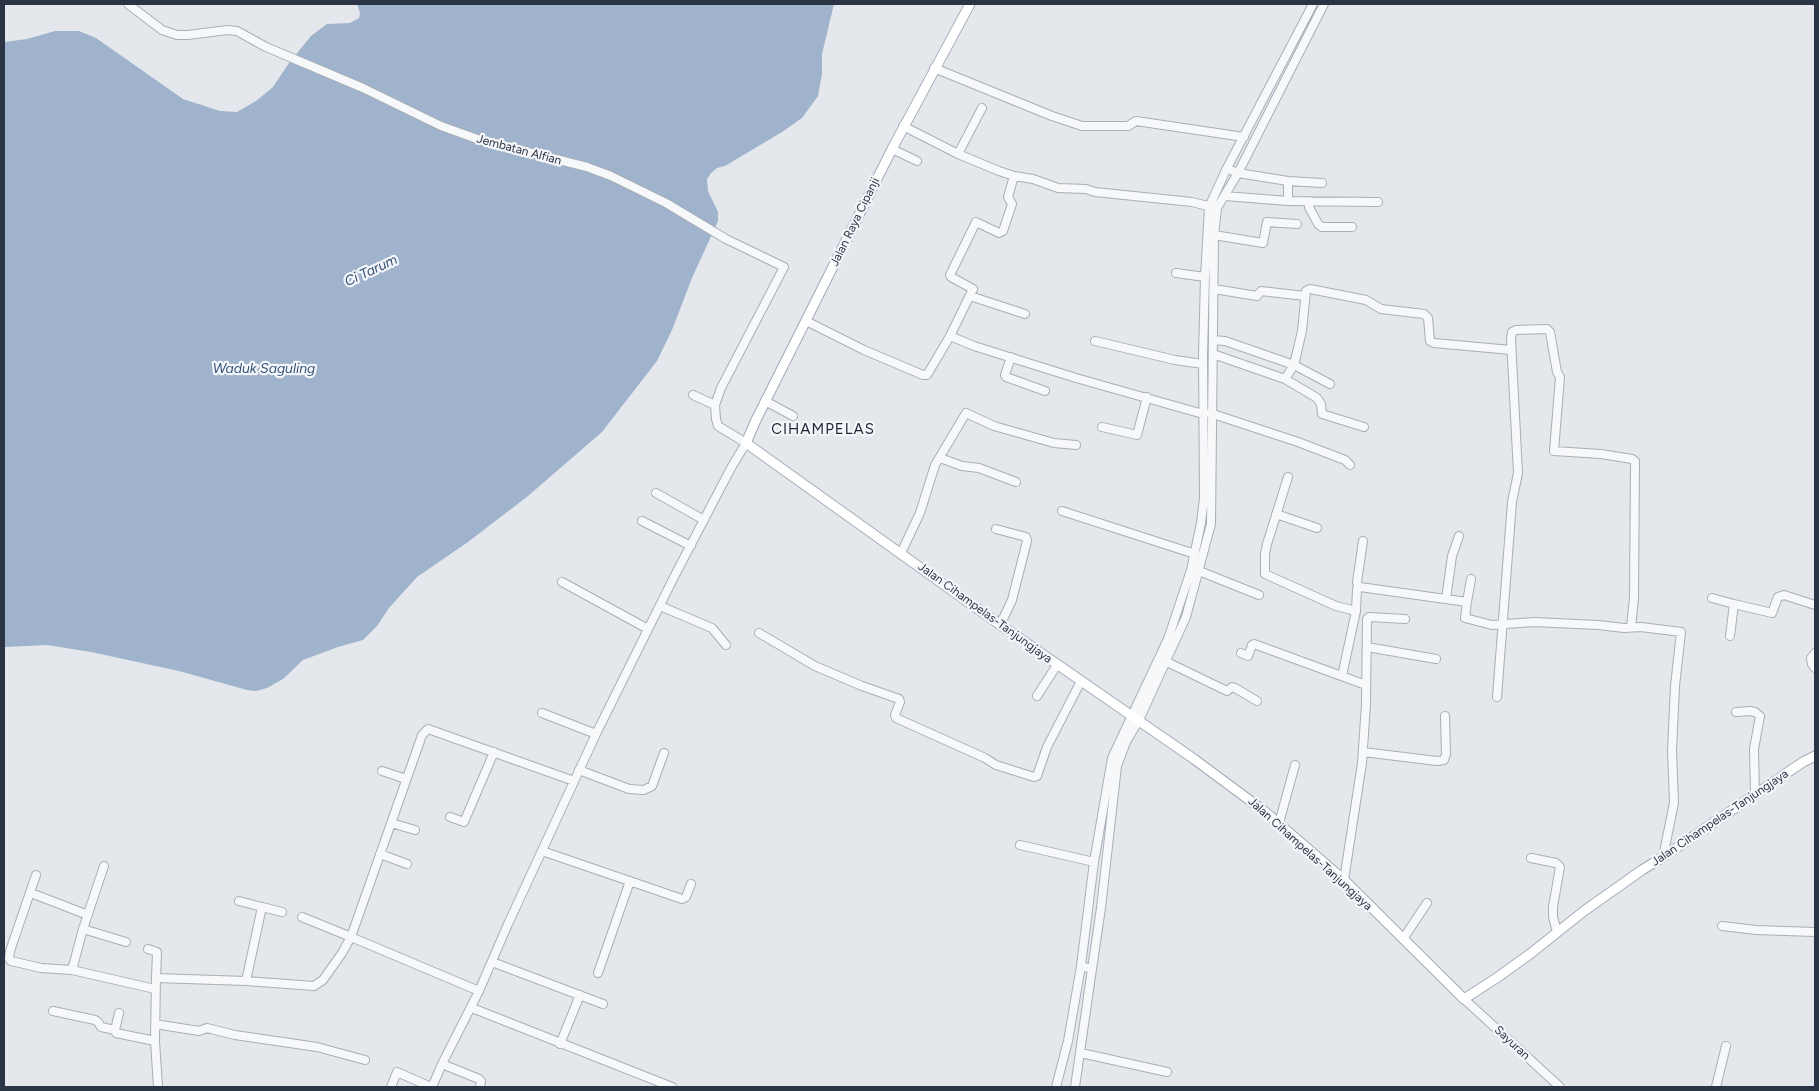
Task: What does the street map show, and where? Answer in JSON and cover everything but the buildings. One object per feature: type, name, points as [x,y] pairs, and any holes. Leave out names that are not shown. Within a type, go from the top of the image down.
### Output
[{"type":"main road","name":"Jalan Raya Cipanji","points":[[746,443],[765,401],[903,126],[970,4]]},
{"type":"main road","name":"Jalan Cihampelas-Tanjungjaya","points":[[746,443],[1057,665],[1131,714],[1227,782],[1279,823],[1344,880],[1464,998],[1498,977],[1642,870],[1803,762],[1815,756]]},
{"type":"street","name":"Jembatan Alfian","points":[[128,4],[162,30],[176,35],[188,36],[233,30],[302,63],[363,88],[440,126],[480,140],[587,167],[611,176],[666,203],[726,239],[783,267],[721,388],[715,405]]},
{"type":"street","points":[[1056,1087],[1066,1054],[1086,968],[1096,895],[1094,862],[1112,758],[1131,714],[1181,616],[1199,571],[1207,523],[1207,413],[1204,364],[1205,277],[1213,208],[1227,168],[1313,4]]},
{"type":"street","points":[[1207,413],[1213,354],[1213,208],[1225,196],[1238,173],[1324,4]]},
{"type":"street","points":[[934,68],[1082,126],[1128,126],[1136,121],[1244,137]]},
{"type":"street","points":[[958,154],[982,108]]},
{"type":"street","points":[[903,126],[958,154],[1014,176],[1033,179],[1058,188],[1086,189],[1095,192],[1187,202],[1213,208]]},
{"type":"street","points":[[892,149],[917,161]]},
{"type":"street","points":[[1227,168],[1238,173],[1322,183]]},
{"type":"street","points":[[806,321],[864,350],[923,375],[928,374],[950,336],[973,288],[950,275],[976,222],[999,233],[1003,231],[1012,204],[1008,197],[1014,176]]},
{"type":"street","points":[[1288,180],[1288,201]]},
{"type":"street","points":[[1225,196],[1288,201],[1378,202]]},
{"type":"street","points":[[1309,201],[1309,207],[1318,224],[1322,227],[1352,227]]},
{"type":"street","points":[[1214,236],[1263,243],[1267,222],[1297,224]]},
{"type":"street","points":[[1176,273],[1205,277]]},
{"type":"street","points":[[1214,289],[1257,296],[1261,291],[1305,296]]},
{"type":"street","points":[[1286,379],[1294,365],[1302,331],[1305,296],[1306,292],[1310,289],[1366,300],[1381,309],[1424,314],[1428,318],[1430,341],[1434,344],[1511,350]]},
{"type":"street","points":[[970,296],[1025,314]]},
{"type":"street","points":[[1497,697],[1512,502],[1518,473],[1511,350],[1512,332],[1516,330],[1547,329],[1550,332],[1556,372],[1560,377],[1554,451],[1601,454],[1635,461],[1634,598],[1631,627]]},
{"type":"street","points":[[950,336],[974,346],[1076,378],[1207,413],[1298,442],[1345,460],[1350,465]]},
{"type":"street","points":[[1213,340],[1224,341],[1294,365],[1330,384]]},
{"type":"street","points":[[1095,342],[1176,360],[1204,364]]},
{"type":"street","points":[[1213,354],[1286,379],[1316,398],[1321,404],[1322,414],[1364,427]]},
{"type":"street","points":[[1011,357],[1006,377],[1045,391]]},
{"type":"street","points":[[391,1087],[397,1072],[432,1087],[480,991],[596,734],[704,520],[746,443],[718,426],[715,405],[693,394]]},
{"type":"street","points":[[1102,427],[1137,435],[1147,397]]},
{"type":"street","points":[[765,401],[793,416]]},
{"type":"street","points":[[901,553],[920,513],[935,465],[966,413],[994,426],[1054,443],[1076,445]]},
{"type":"street","points":[[940,458],[962,466],[979,468],[1016,482]]},
{"type":"street","points":[[1288,477],[1265,554],[1265,574],[1336,606],[1356,612]]},
{"type":"street","points":[[656,493],[704,520]]},
{"type":"street","points":[[1062,511],[1195,554]]},
{"type":"street","points":[[1276,514],[1316,528]]},
{"type":"street","points":[[642,521],[691,546]]},
{"type":"street","points":[[1074,1087],[1080,1053],[1086,968],[1117,766],[1126,742],[1139,720],[1167,662],[1181,616],[1195,554],[1207,523]]},
{"type":"street","points":[[996,529],[1026,537],[1028,541],[1012,600],[999,624]]},
{"type":"street","points":[[1446,599],[1452,556],[1459,536]]},
{"type":"street","points":[[1342,676],[1356,612],[1357,582],[1363,541]]},
{"type":"street","points":[[1199,571],[1259,595]]},
{"type":"street","points":[[1471,579],[1465,618],[1492,625],[1534,622],[1631,627],[1677,631],[1682,634],[1675,686],[1672,751],[1674,803],[1663,857]]},
{"type":"street","points":[[562,582],[648,629]]},
{"type":"street","points":[[1358,587],[1467,602]]},
{"type":"street","points":[[1712,598],[1772,613],[1778,597],[1784,595],[1815,605]]},
{"type":"street","points":[[1730,636],[1734,604]]},
{"type":"street","points":[[660,606],[712,628],[726,645]]},
{"type":"street","points":[[1344,880],[1363,752],[1367,618],[1405,619]]},
{"type":"street","points":[[759,633],[815,666],[898,699],[900,702],[895,715],[896,718],[985,758],[996,765],[1034,777],[1037,776],[1045,752],[1081,681]]},
{"type":"street","points":[[1241,653],[1248,656],[1254,644],[1366,685]]},
{"type":"street","points":[[1367,647],[1436,658]]},
{"type":"street","points":[[1815,653],[1811,658],[1815,668]]},
{"type":"street","points":[[1167,662],[1227,691],[1232,687],[1235,688],[1257,701]]},
{"type":"street","points":[[1037,696],[1057,665]]},
{"type":"street","points":[[1736,712],[1755,712],[1760,716],[1754,749],[1755,795]]},
{"type":"street","points":[[542,713],[596,734]]},
{"type":"street","points":[[1363,752],[1444,760],[1446,754],[1445,716]]},
{"type":"street","points":[[156,978],[246,981],[310,986],[317,985],[323,980],[351,937],[422,735],[428,729],[574,781]]},
{"type":"street","points":[[450,817],[464,822],[494,752]]},
{"type":"street","points":[[579,770],[629,789],[644,790],[652,786],[664,753]]},
{"type":"street","points":[[1279,823],[1296,765]]},
{"type":"street","points":[[382,771],[406,779]]},
{"type":"street","points":[[391,823],[415,830]]},
{"type":"street","points":[[1020,845],[1094,862]]},
{"type":"street","points":[[542,851],[684,899],[691,884]]},
{"type":"street","points":[[380,854],[407,864]]},
{"type":"street","points":[[1532,858],[1556,863],[1560,867],[1553,907],[1553,917],[1557,932]]},
{"type":"street","points":[[72,970],[83,929],[104,866]]},
{"type":"street","points":[[36,875],[10,951],[9,959],[11,961],[41,968],[72,970],[155,989]]},
{"type":"street","points":[[598,973],[630,881]]},
{"type":"street","points":[[31,893],[88,915]]},
{"type":"street","points":[[239,901],[282,912]]},
{"type":"street","points":[[1403,939],[1427,904]]},
{"type":"street","points":[[246,981],[262,907]]},
{"type":"street","points":[[302,917],[480,991]]},
{"type":"street","points":[[1722,926],[1756,930],[1815,932]]},
{"type":"street","points":[[83,929],[126,942]]},
{"type":"street","points":[[148,948],[157,952],[155,1041],[158,1087]]},
{"type":"street","points":[[492,962],[603,1004]]},
{"type":"street","points":[[560,1044],[580,996]]},
{"type":"street","name":"Sayuran","points":[[1464,998],[1560,1087]]},
{"type":"street","points":[[472,1008],[672,1087]]},
{"type":"street","points":[[53,1011],[95,1020],[101,1027],[115,1030],[116,1033],[155,1041]]},
{"type":"street","points":[[115,1030],[118,1013]]},
{"type":"street","points":[[155,1024],[199,1031],[208,1028],[243,1036],[317,1047],[365,1060]]},
{"type":"street","points":[[1716,1087],[1726,1046]]},
{"type":"street","points":[[1080,1053],[1167,1072]]},
{"type":"street","points":[[442,1064],[479,1079],[481,1081],[480,1087]]},
{"type":"water","name":"Waduk Saguling","points":[[357,4],[834,4],[822,54],[822,74],[818,96],[802,118],[725,166],[717,168],[707,179],[708,191],[718,212],[718,221],[657,361],[602,432],[528,496],[468,542],[417,577],[389,608],[377,626],[363,640],[303,660],[283,679],[267,688],[256,691],[179,671],[91,652],[47,645],[4,647],[4,42],[27,39],[55,31],[79,31],[96,38],[183,99],[220,111],[237,112],[256,101],[273,87],[289,63],[311,36],[327,24],[350,23],[359,18],[360,13]]},
{"type":"district","name":"CIHAMPELAS","points":[[823,430]]},
{"type":"water label","name":"Ci Tarum","points":[[371,271]]}]
